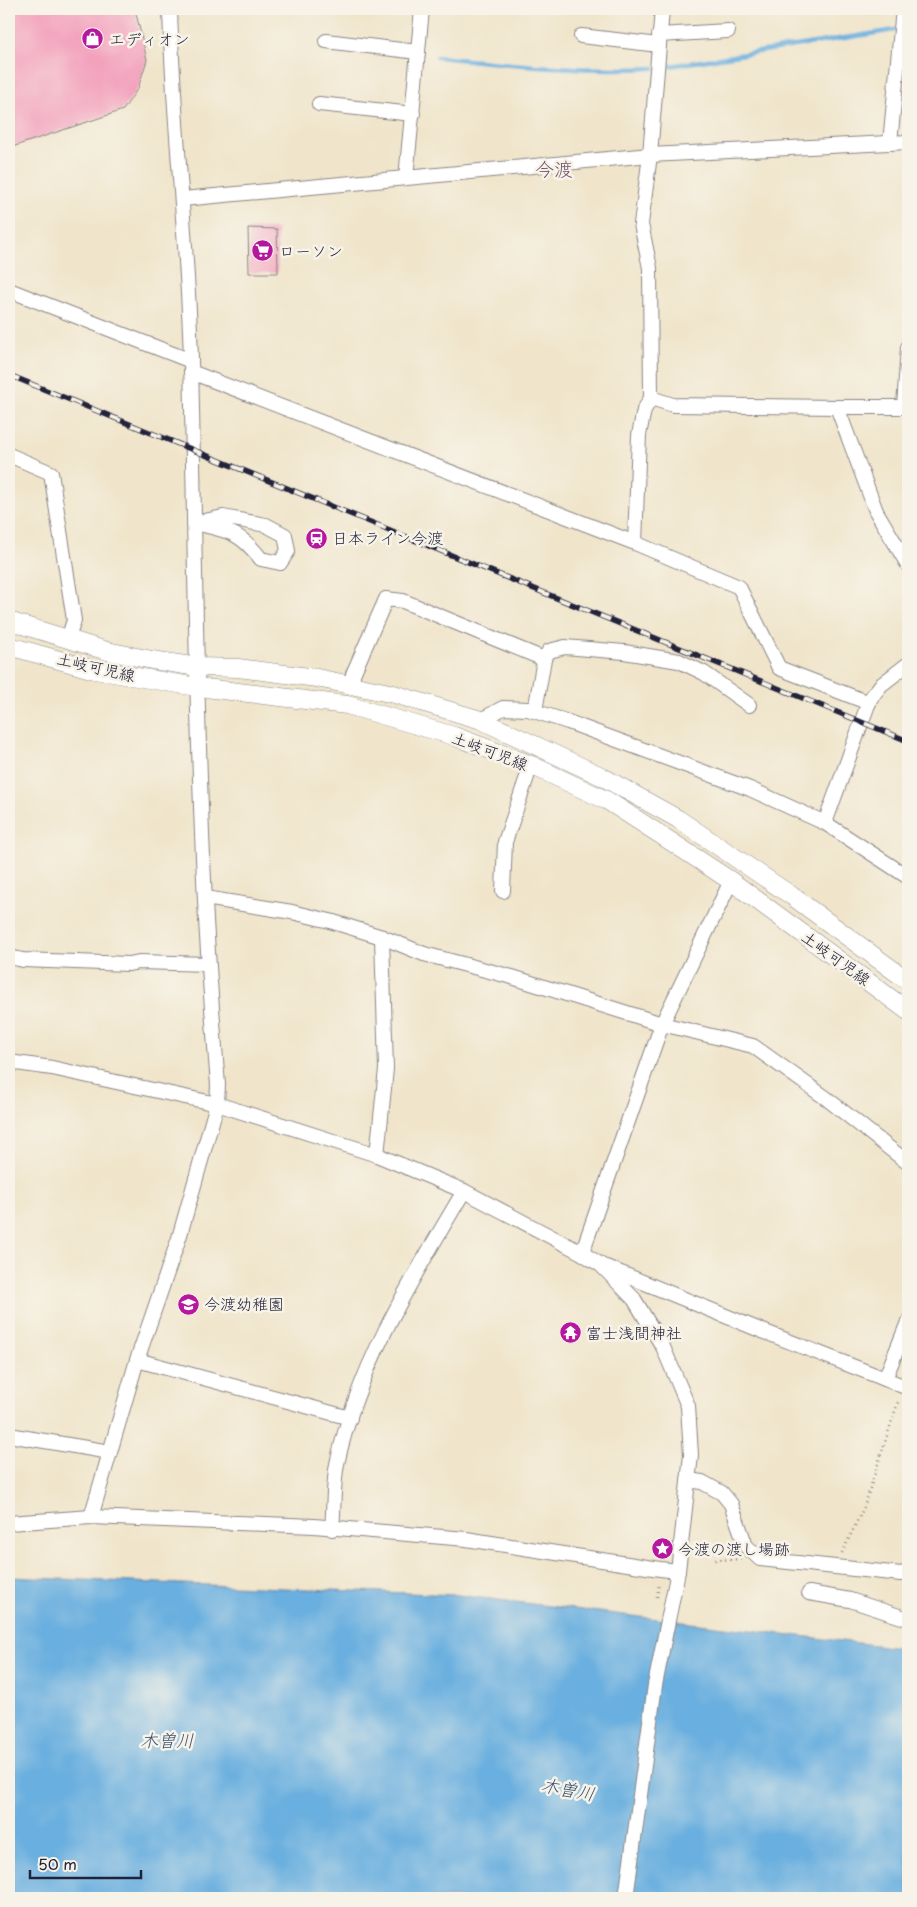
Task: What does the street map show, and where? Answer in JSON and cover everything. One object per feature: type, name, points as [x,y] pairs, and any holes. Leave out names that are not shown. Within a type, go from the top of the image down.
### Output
[{"type":"main road","name":"土岐可児線","points":[[9,620],[108,651],[152,660],[198,666],[238,668],[317,678],[394,694],[481,720],[601,776],[678,819],[792,896],[908,981]]},
{"type":"main road","name":"土岐可児線","points":[[9,646],[95,670],[197,687],[346,705],[454,736],[531,765],[608,801],[731,881],[908,1011]]},
{"type":"street","points":[[91,1517],[137,1360],[179,1238],[217,1104],[218,1085],[208,964],[197,687],[196,523],[191,367],[183,199],[172,67],[170,9]]},
{"type":"street","points":[[406,178],[422,9]]},
{"type":"street","points":[[635,543],[639,435],[644,410],[651,398],[650,268],[641,224],[650,155],[662,9]]},
{"type":"street","points":[[890,143],[903,9]]},
{"type":"street","points":[[581,36],[659,40],[728,31]]},
{"type":"street","points":[[326,40],[418,52]]},
{"type":"street","points":[[319,104],[412,114]]},
{"type":"street","points":[[183,199],[650,155],[908,142]]},
{"type":"street","points":[[9,290],[191,367],[635,543],[739,587],[780,668],[869,703]]},
{"type":"street","points":[[651,398],[673,405],[906,407],[908,347]]},
{"type":"street","points":[[837,407],[876,511],[908,565]]},
{"type":"street","points":[[9,455],[51,473],[74,620],[68,639]]},
{"type":"street","points":[[223,517],[266,525],[285,535],[288,551],[280,563],[261,559],[250,546],[234,533],[196,523],[223,517]]},
{"type":"street","points":[[250,546],[254,535],[266,525]]},
{"type":"street","points":[[353,686],[353,674],[386,599],[403,600],[544,659]]},
{"type":"street","points":[[535,711],[544,659],[549,651],[564,647],[624,652],[679,661],[704,673],[749,705]]},
{"type":"street","points":[[825,823],[869,703],[881,685],[908,664]]},
{"type":"street","points":[[481,720],[504,708],[528,709],[750,789],[825,823],[908,877]]},
{"type":"street","points":[[503,892],[505,842],[531,765]]},
{"type":"street","points":[[582,1253],[662,1024],[731,881]]},
{"type":"street","points":[[205,898],[330,921],[382,937],[424,954],[512,977],[662,1024],[753,1046],[826,1098],[908,1163]]},
{"type":"street","points":[[377,1155],[386,1069],[382,937]]},
{"type":"street","points":[[9,957],[23,960],[129,964],[139,962],[208,964]]},
{"type":"street","points":[[9,1062],[52,1068],[217,1104],[377,1155],[464,1191],[582,1253],[601,1265],[906,1387]]},
{"type":"street","points":[[332,1529],[336,1465],[350,1418],[369,1368],[398,1303],[464,1191]]},
{"type":"street","points":[[601,1265],[634,1299],[663,1347],[688,1406],[691,1455],[678,1570],[655,1685],[626,1898]]},
{"type":"street","points":[[885,1380],[908,1322]]},
{"type":"street","points":[[137,1360],[350,1418]]},
{"type":"street","points":[[9,1435],[110,1452]]},
{"type":"street","points":[[688,1480],[702,1482],[722,1493],[731,1504],[746,1546],[760,1559],[901,1574],[908,1572]]},
{"type":"street","points":[[9,1523],[91,1517],[304,1526],[466,1538],[660,1569],[678,1570]]},
{"type":"street","points":[[809,1593],[850,1600],[908,1619]]},
{"type":"path","points":[[834,1567],[844,1551],[864,1507],[906,1387]]},
{"type":"water","name":"木曽川","points":[[9,1577],[457,1595],[908,1649],[908,1898],[9,1898]]},
{"type":"building","points":[[9,9],[135,9],[147,60],[138,88],[123,110],[9,148]]},
{"type":"building","name":"ローソン","points":[[248,228],[277,229],[278,273],[249,273]]},
{"type":"waterway","points":[[670,66],[895,30]]},
{"type":"waterway","points":[[437,57],[573,68],[654,68]]},
{"type":"railway","points":[[9,375],[908,741]]},
{"type":"place","name":"エディオン","points":[[93,39]]},
{"type":"place","name":"ローソン","points":[[263,251]]},
{"type":"place","name":"日本ライン今渡","points":[[316,538]]},
{"type":"place","name":"今渡幼稚園","points":[[188,1304]]},
{"type":"place","name":"富士浅間神社","points":[[570,1333]]},
{"type":"place","name":"今渡の渡し場跡","points":[[662,1549]]},
{"type":"district","name":"今渡","points":[[554,169]]}]
